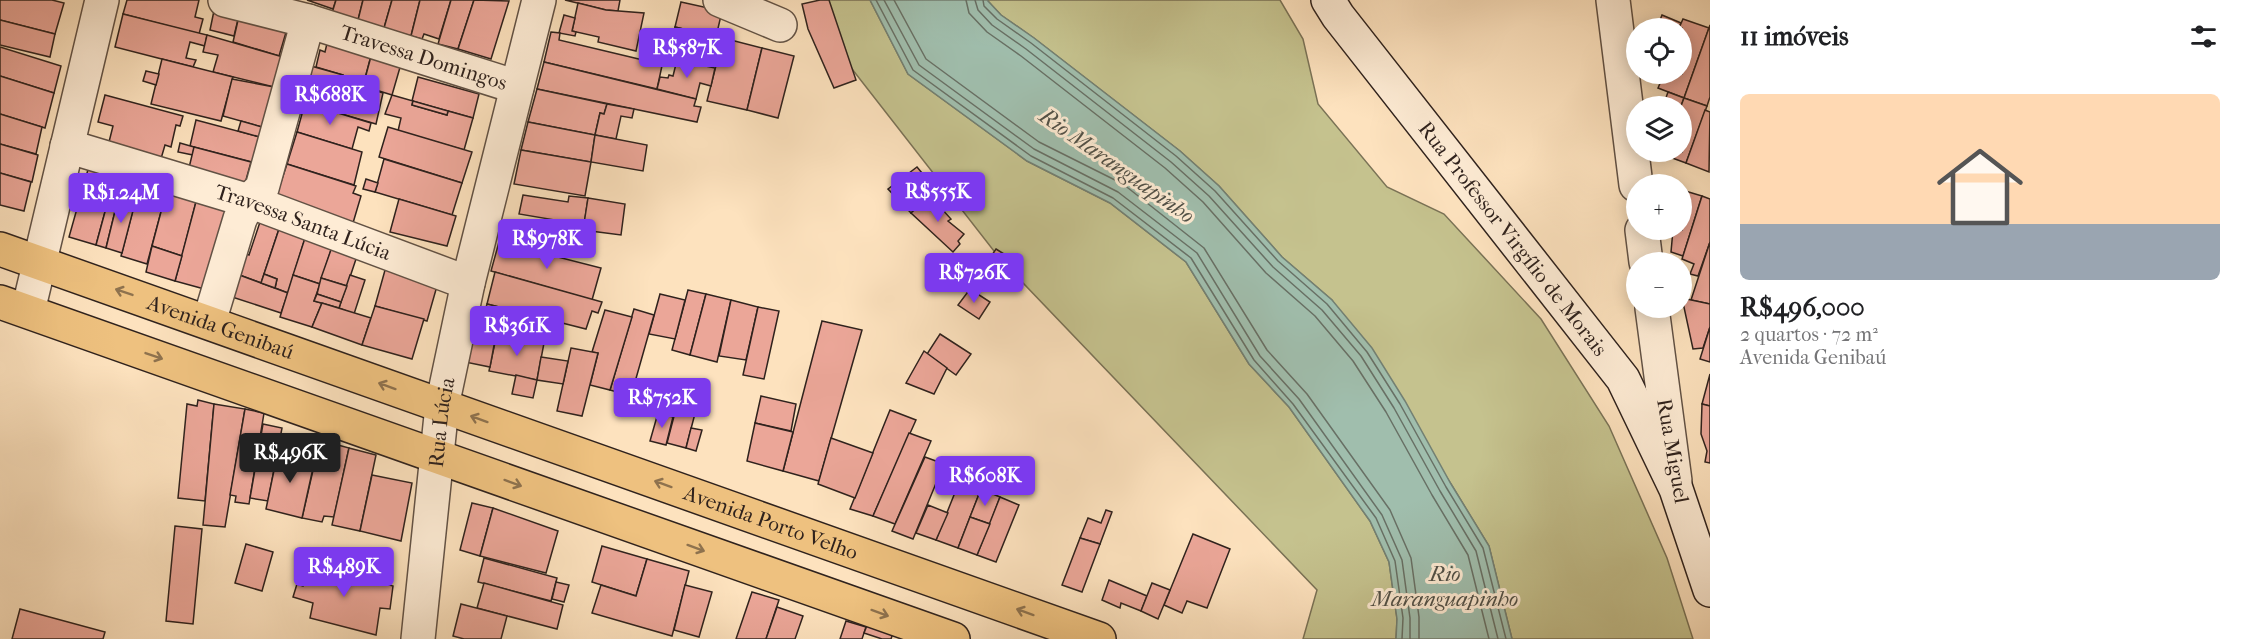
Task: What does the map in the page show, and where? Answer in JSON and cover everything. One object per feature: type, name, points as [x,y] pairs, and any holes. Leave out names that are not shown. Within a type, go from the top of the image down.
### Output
[{"type":"main road","name":"Avenida Genibaú","points":[[0,249],[442,406]]},
{"type":"main road","points":[[14,306],[948,638]]},
{"type":"main road","name":"Avenida Porto Velho","points":[[442,406],[1100,639]]},
{"type":"street","points":[[14,306],[39,263],[102,0]]},
{"type":"street","name":"Travessa Domingos","points":[[225,0],[308,21],[518,87]]},
{"type":"street","name":"Rua Lúcia","points":[[418,639],[442,406],[468,283],[539,0]]},
{"type":"street","points":[[720,0],[780,25]]},
{"type":"street","name":"Rua Professor Virgílio de Morais","points":[[1328,0],[1338,16],[1623,379],[1676,489]]},
{"type":"street","points":[[1613,0],[1635,174]]},
{"type":"street","points":[[209,322],[240,219],[249,201],[262,188],[308,21]]},
{"type":"street","name":"Travessa Santa Lúcia","points":[[67,146],[249,201],[468,283]]},
{"type":"street","name":"Rua Miguel","points":[[1653,318],[1676,489],[1710,590]]},
{"type":"shaded area","points":[[829,0],[870,0],[908,74],[1027,161],[1110,203],[1186,262],[1249,364],[1289,407],[1370,521],[1389,562],[1397,619],[1396,639],[1303,639],[1317,590],[1001,260],[824,33]]},
{"type":"shaded area","points":[[987,0],[1280,0],[1303,39],[1318,104],[1387,187],[1444,214],[1541,319],[1609,426],[1667,558],[1693,639],[1512,639],[1489,546],[1332,300],[1282,257],[1219,186],[1180,151],[1001,15]]},
{"type":"water","name":"Rio Maranguapinho","points":[[870,0],[987,0],[1001,15],[1180,151],[1219,186],[1282,257],[1332,300],[1372,348],[1489,546],[1512,639],[1396,639],[1397,619],[1389,562],[1370,521],[1289,407],[1249,364],[1186,262],[1110,203],[1027,161],[908,74]]},
{"type":"building","points":[[0,0],[52,0],[64,3],[55,34],[0,20]]},
{"type":"building","points":[[127,0],[199,0],[195,17],[203,19],[199,34],[123,14]]},
{"type":"building","points":[[307,0],[336,0],[333,9]]},
{"type":"building","points":[[336,0],[363,0],[358,20],[332,13]]},
{"type":"building","points":[[363,0],[392,0],[384,28],[358,20]]},
{"type":"building","points":[[392,0],[420,0],[411,36],[384,28]]},
{"type":"building","points":[[420,0],[451,0],[439,39],[424,34],[422,39],[411,36]]},
{"type":"building","points":[[451,0],[474,0],[458,49],[438,44]]},
{"type":"building","points":[[474,0],[509,1],[491,59],[458,49]]},
{"type":"building","points":[[565,0],[620,0],[618,11]]},
{"type":"building","points":[[829,0],[856,80],[834,88],[808,29],[802,4]]},
{"type":"building","points":[[216,1],[241,7],[234,36],[210,30]]},
{"type":"building","points":[[681,2],[722,11],[716,37],[675,27]]},
{"type":"building","points":[[578,3],[606,10],[644,13],[636,51],[598,42],[599,37],[572,31]]},
{"type":"building","points":[[123,14],[207,35],[205,46],[190,42],[186,58],[196,60],[193,67],[115,47]]},
{"type":"building","points":[[564,15],[575,18],[572,31],[576,32],[575,36],[559,33]]},
{"type":"building","points":[[239,16],[287,29],[279,56],[233,42]]},
{"type":"building","points":[[0,20],[55,34],[50,57],[0,45]]},
{"type":"building","points":[[1692,22],[1709,28],[1692,76]]},
{"type":"building","points":[[1710,25],[1710,97],[1707,106],[1692,101],[1692,96],[1685,96],[1689,84],[1692,84],[1692,76]]},
{"type":"building","points":[[675,27],[723,38],[719,53],[686,45],[685,49],[670,45]]},
{"type":"building","points":[[551,32],[560,33],[559,40],[643,60],[643,57],[663,61],[657,89],[544,62]]},
{"type":"building","points":[[207,35],[283,57],[274,87],[213,72],[218,55],[203,52]]},
{"type":"building","points":[[329,35],[373,48],[363,86],[342,79],[343,75],[316,67],[320,50],[325,52]]},
{"type":"building","points":[[723,38],[762,48],[747,110],[707,101]]},
{"type":"building","points":[[0,47],[61,66],[54,93],[0,76]]},
{"type":"building","points":[[762,48],[794,56],[778,118],[747,110]]},
{"type":"building","points":[[373,49],[403,57],[392,95],[363,86]]},
{"type":"building","points":[[162,59],[233,77],[221,121],[151,104]]},
{"type":"building","points":[[677,60],[715,68],[711,86],[700,83],[696,99],[657,89],[660,77],[673,76]]},
{"type":"building","points":[[544,62],[696,99],[694,106],[701,107],[697,122],[537,89]]},
{"type":"building","points":[[311,66],[343,75],[342,79],[383,93],[376,124],[300,102]]},
{"type":"building","points":[[146,71],[159,74],[156,85],[143,81]]},
{"type":"building","points":[[0,76],[54,93],[45,128],[0,114]]},
{"type":"building","points":[[418,77],[479,94],[473,118],[412,101]]},
{"type":"building","points":[[232,79],[274,87],[262,127],[223,116]]},
{"type":"building","points":[[1660,84],[1689,84],[1685,96],[1658,88]]},
{"type":"building","points":[[537,89],[607,104],[604,114],[600,113],[595,135],[528,122]]},
{"type":"building","points":[[1668,92],[1679,96],[1667,96]]},
{"type":"building","points":[[105,95],[183,116],[180,126],[176,125],[171,147],[165,145],[160,162],[108,146],[113,126],[98,122]]},
{"type":"building","points":[[392,95],[413,101],[412,105],[447,115],[448,111],[473,118],[464,150],[398,131],[401,118],[385,114]]},
{"type":"building","points":[[413,101],[448,111],[447,115],[412,105]]},
{"type":"building","points":[[1692,101],[1707,106],[1692,147]]},
{"type":"building","points":[[305,103],[371,123],[369,131],[358,127],[352,149],[297,132]]},
{"type":"building","points":[[607,104],[634,109],[632,118],[621,116],[616,139],[595,135],[600,113],[604,114]]},
{"type":"building","points":[[1705,110],[1710,112],[1709,172],[1686,163],[1692,162],[1692,146]]},
{"type":"building","points":[[0,114],[42,127],[36,154],[0,144]]},
{"type":"building","points":[[196,120],[260,137],[256,163],[190,146]]},
{"type":"building","points":[[241,121],[262,127],[260,137],[238,131]]},
{"type":"building","points":[[528,122],[595,135],[591,162],[521,150]]},
{"type":"building","points":[[388,127],[472,152],[462,183],[379,157]]},
{"type":"building","points":[[297,132],[362,152],[354,185],[287,164]]},
{"type":"building","points":[[595,135],[647,145],[643,171],[591,162]]},
{"type":"building","points":[[180,143],[194,147],[193,155],[178,152]]},
{"type":"building","points":[[0,144],[38,155],[32,182],[0,173]]},
{"type":"building","points":[[194,147],[251,162],[244,187],[188,172]]},
{"type":"building","points":[[521,150],[591,162],[585,196],[514,184]]},
{"type":"building","points":[[384,159],[462,183],[452,215],[375,192]]},
{"type":"building","points":[[287,164],[356,186],[353,193],[361,196],[353,223],[276,197]]},
{"type":"building","points":[[89,166],[115,175],[96,245],[69,237]]},
{"type":"building","points":[[917,167],[937,191],[911,213],[888,189]]},
{"type":"building","points":[[0,173],[31,182],[24,211],[0,205]]},
{"type":"building","points":[[115,175],[140,183],[136,199],[119,195],[106,248],[96,245]]},
{"type":"building","points":[[366,179],[378,183],[375,192],[363,189]]},
{"type":"building","points":[[140,183],[151,186],[149,193],[165,197],[147,264],[121,256]]},
{"type":"building","points":[[166,193],[196,202],[182,256],[152,246]]},
{"type":"building","points":[[1692,193],[1702,196],[1692,228]]},
{"type":"building","points":[[119,195],[136,199],[122,253],[106,248]]},
{"type":"building","points":[[523,195],[568,202],[569,196],[588,198],[584,225],[519,214]]},
{"type":"building","points":[[930,196],[951,219],[948,221],[964,234],[958,241],[960,244],[953,252],[911,213]]},
{"type":"building","points":[[1702,196],[1710,199],[1710,242],[1698,276],[1692,274],[1694,264],[1692,263],[1692,252],[1684,252],[1688,240],[1692,240],[1692,228]]},
{"type":"building","points":[[197,198],[232,206],[208,290],[175,281]]},
{"type":"building","points":[[588,198],[625,204],[621,235],[583,230]]},
{"type":"building","points":[[399,199],[456,216],[447,246],[390,232]]},
{"type":"building","points":[[261,219],[280,226],[261,283],[234,273],[241,252],[249,255]]},
{"type":"building","points":[[505,220],[570,238],[564,259],[499,242]]},
{"type":"building","points":[[280,226],[306,235],[288,293],[275,288],[277,279],[264,274]]},
{"type":"building","points":[[306,235],[333,244],[320,284],[293,275]]},
{"type":"building","points":[[1672,240],[1688,240],[1684,252],[1671,252]]},
{"type":"building","points":[[499,242],[601,268],[592,300],[491,271]]},
{"type":"building","points":[[1710,242],[1710,304],[1692,300]]},
{"type":"building","points":[[333,244],[358,253],[347,286],[321,278]]},
{"type":"building","points":[[152,246],[182,256],[175,281],[146,272]]},
{"type":"building","points":[[996,249],[1012,259],[994,287],[978,276]]},
{"type":"building","points":[[387,263],[439,279],[427,321],[375,306]]},
{"type":"building","points":[[495,272],[602,302],[598,313],[592,311],[586,329],[487,304]]},
{"type":"building","points":[[234,273],[288,293],[281,313],[226,295]]},
{"type":"building","points":[[264,274],[277,279],[275,288],[261,283]]},
{"type":"building","points":[[293,275],[320,284],[314,301],[322,303],[312,327],[280,317]]},
{"type":"building","points":[[350,275],[365,280],[354,314],[339,308]]},
{"type":"building","points":[[321,278],[347,286],[341,302],[317,294]]},
{"type":"building","points":[[970,289],[990,302],[979,319],[958,305]]},
{"type":"building","points":[[688,290],[706,294],[690,355],[672,350]]},
{"type":"building","points":[[317,294],[341,302],[339,308],[314,301]]},
{"type":"building","points":[[660,294],[685,300],[675,339],[649,334]]},
{"type":"building","points":[[706,294],[731,300],[717,362],[690,355]]},
{"type":"building","points":[[731,300],[758,307],[746,360],[719,356]]},
{"type":"building","points":[[1692,300],[1710,304],[1710,327],[1703,348],[1693,349],[1686,318],[1692,318]]},
{"type":"building","points":[[322,303],[371,318],[362,345],[312,327]]},
{"type":"building","points":[[487,304],[552,320],[547,343],[489,332],[491,325],[482,323]]},
{"type":"building","points":[[375,306],[424,319],[412,359],[362,345]]},
{"type":"building","points":[[758,307],[779,311],[764,379],[743,375]]},
{"type":"building","points":[[634,309],[654,315],[631,396],[610,390]]},
{"type":"building","points":[[605,310],[632,317],[610,390],[590,385],[598,353],[592,352]]},
{"type":"building","points":[[822,321],[862,330],[819,481],[783,471]]},
{"type":"building","points":[[1710,327],[1710,362],[1700,359]]},
{"type":"building","points":[[497,333],[544,343],[537,380],[489,371]]},
{"type":"building","points":[[940,334],[971,354],[956,375],[927,354]]},
{"type":"building","points":[[471,335],[495,340],[490,367],[465,362]]},
{"type":"building","points":[[571,348],[598,353],[582,416],[557,411]]},
{"type":"building","points":[[924,351],[947,368],[934,394],[906,383]]},
{"type":"building","points":[[541,357],[568,361],[563,384],[537,380]]},
{"type":"building","points":[[1710,374],[1710,406],[1702,404]]},
{"type":"building","points":[[516,375],[537,380],[533,398],[512,394]]},
{"type":"building","points":[[664,389],[680,393],[673,417],[658,413]]},
{"type":"building","points":[[761,396],[796,404],[791,431],[755,423]]},
{"type":"building","points":[[679,397],[698,402],[686,448],[667,443]]},
{"type":"building","points":[[198,400],[214,404],[205,501],[178,498],[187,404],[197,406]]},
{"type":"building","points":[[214,404],[245,409],[225,527],[203,525]]},
{"type":"building","points":[[1702,404],[1710,406],[1710,463],[1705,462],[1707,451],[1701,434]]},
{"type":"building","points":[[245,409],[264,413],[249,504],[235,502],[236,496],[230,495]]},
{"type":"building","points":[[890,410],[916,420],[873,516],[850,509]]},
{"type":"building","points":[[658,413],[673,417],[666,445],[650,441]]},
{"type":"building","points":[[755,423],[793,432],[783,471],[747,461]]},
{"type":"building","points":[[263,424],[282,428],[268,501],[250,498]]},
{"type":"building","points":[[691,428],[702,430],[696,451],[686,448]]},
{"type":"building","points":[[909,433],[931,441],[895,524],[873,516]]},
{"type":"building","points":[[831,438],[873,453],[855,498],[818,484]]},
{"type":"building","points":[[320,440],[349,448],[334,517],[324,516],[322,522],[302,518]]},
{"type":"building","points":[[349,448],[376,455],[360,531],[332,525]]},
{"type":"building","points":[[278,451],[315,459],[302,518],[266,509]]},
{"type":"building","points":[[925,457],[944,464],[913,539],[892,531]]},
{"type":"building","points":[[372,475],[412,483],[401,541],[360,531]]},
{"type":"building","points":[[960,480],[981,489],[958,548],[936,540]]},
{"type":"building","points":[[981,489],[1000,497],[990,524],[970,517]]},
{"type":"building","points":[[1000,497],[1019,505],[996,562],[977,555]]},
{"type":"building","points":[[472,503],[493,508],[480,556],[460,550]]},
{"type":"building","points":[[928,505],[948,513],[936,540],[916,533]]},
{"type":"building","points":[[493,508],[558,531],[546,573],[480,556]]},
{"type":"building","points":[[1106,510],[1112,512],[1100,544],[1080,538],[1088,518],[1101,523]]},
{"type":"building","points":[[970,517],[990,524],[977,555],[958,548]]},
{"type":"building","points":[[175,526],[202,529],[193,624],[166,621]]},
{"type":"building","points":[[1193,534],[1230,549],[1207,608],[1187,601],[1182,613],[1164,605]]},
{"type":"building","points":[[1080,538],[1100,544],[1082,592],[1062,585]]},
{"type":"building","points":[[246,544],[273,552],[262,591],[235,583]]},
{"type":"building","points":[[602,546],[647,559],[636,596],[592,582]]},
{"type":"building","points":[[484,558],[557,578],[551,601],[478,582]]},
{"type":"building","points":[[647,559],[689,571],[672,636],[592,613],[601,585],[636,596]]},
{"type":"building","points":[[309,562],[393,586],[390,609],[380,608],[376,635],[310,618],[313,603],[293,597],[297,584],[303,586]]},
{"type":"building","points":[[1109,580],[1147,596],[1141,611],[1121,603],[1120,608],[1102,600]]},
{"type":"building","points":[[556,582],[569,585],[564,602],[552,599]]},
{"type":"building","points":[[484,583],[563,605],[557,629],[477,608]]},
{"type":"building","points":[[1152,583],[1170,590],[1158,619],[1141,611]]},
{"type":"building","points":[[685,585],[712,592],[699,637],[674,630]]},
{"type":"building","points":[[752,592],[779,600],[766,639],[736,639]]},
{"type":"building","points":[[461,604],[507,616],[501,639],[464,639],[453,636]]},
{"type":"building","points":[[777,607],[803,616],[795,639],[766,639]]},
{"type":"building","points":[[20,609],[105,632],[103,639],[12,639]]},
{"type":"building","points":[[846,621],[866,627],[862,639],[840,639]]},
{"type":"building","points":[[868,623],[893,633],[891,639],[882,639],[864,633]]}]
